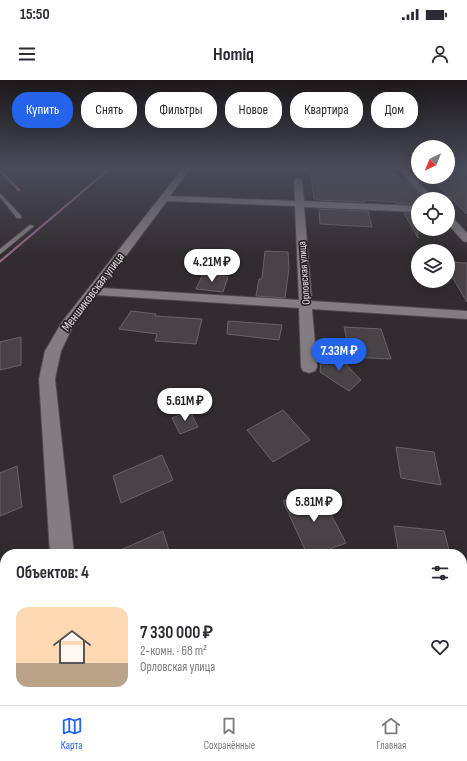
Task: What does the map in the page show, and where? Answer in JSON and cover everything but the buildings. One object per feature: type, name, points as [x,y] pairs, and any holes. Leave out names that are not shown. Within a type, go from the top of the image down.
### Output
[{"type":"street","name":"Орловская улица","points":[[299,197],[309,367]]},
{"type":"street","points":[[165,198],[411,210]]},
{"type":"street","name":"Меншиковская улица","points":[[62,549],[47,379],[53,352],[66,325],[165,198]]},
{"type":"street","points":[[455,226],[467,239]]},
{"type":"street","points":[[94,291],[467,315]]},
{"type":"lane","points":[[3,197],[19,218]]},
{"type":"lane","points":[[0,252],[32,226]]},
{"type":"waterway","points":[[0,262],[77,197]]}]
